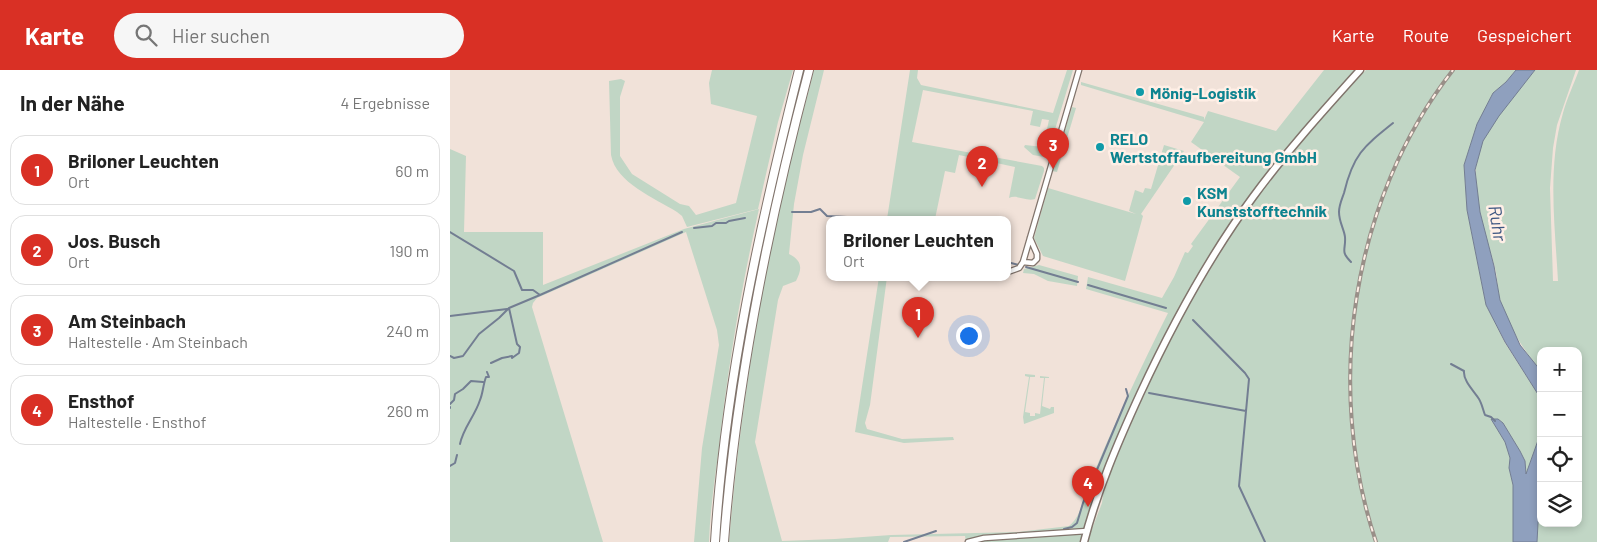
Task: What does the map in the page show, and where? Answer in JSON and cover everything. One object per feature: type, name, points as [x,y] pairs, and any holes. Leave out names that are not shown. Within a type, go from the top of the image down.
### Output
[{"type":"highway","points":[[715,542],[726,432],[747,293],[800,70]]},
{"type":"highway","points":[[724,542],[735,431],[764,257],[808,70]]},
{"type":"main road","points":[[1084,542],[1105,477],[1128,419],[1178,316],[1198,280],[1253,197],[1360,70]]},
{"type":"street","points":[[1011,272],[1016,271],[1022,262],[1080,70]]},
{"type":"street","points":[[1022,262],[1033,263],[1037,259],[1030,236]]},
{"type":"street","points":[[968,542],[984,538],[1087,531]]},
{"type":"green space","points":[[712,70],[793,70],[778,122],[758,209],[687,227],[682,216],[628,182],[614,165],[611,155],[609,81],[621,79],[625,81],[620,97],[620,156],[632,174],[680,204],[689,206],[696,215],[736,203],[757,116],[711,104],[709,83]]},
{"type":"green space","points":[[814,70],[824,70],[803,155],[794,204],[789,254],[797,259],[800,269],[796,281],[783,286],[778,300],[755,442],[782,541],[891,535],[1018,532],[1069,526],[1079,512],[1117,419],[1168,313],[1086,289],[1088,277],[1162,298],[1185,252],[1188,253],[1193,246],[1191,244],[1240,177],[1191,142],[1204,122],[1081,85],[1081,82],[1204,117],[1204,120],[1208,111],[1276,131],[1324,70],[1357,70],[1320,110],[1270,170],[1213,251],[1123,426],[1093,499],[1082,542],[966,542],[965,536],[890,537],[888,542],[729,542],[742,418],[762,295],[782,195]]},
{"type":"green space","points":[[910,70],[918,70],[917,78],[921,85],[1053,113],[1067,70],[1073,70],[1047,156],[1044,157],[1033,155],[1024,147],[1025,145],[1043,147],[1049,120],[1042,119],[1040,127],[1030,125],[1033,111],[923,90],[912,142],[1042,166],[1044,171],[1035,199],[1009,198],[1015,167],[959,155],[955,173],[945,171],[936,216],[887,216]]},
{"type":"green space","points":[[1366,70],[1516,70],[1493,93],[1477,124],[1464,165],[1467,210],[1486,305],[1505,343],[1537,393],[1537,443],[1526,474],[1525,461],[1503,423],[1498,419],[1491,419],[1505,442],[1510,458],[1509,468],[1513,485],[1513,542],[1087,542],[1102,503],[1104,486],[1120,445],[1169,341],[1205,276],[1251,204],[1328,110]]},
{"type":"green space","points":[[1535,70],[1576,70],[1557,125],[1553,148],[1550,188],[1553,281],[1558,281],[1553,197],[1558,133],[1565,107],[1579,70],[1597,70],[1597,542],[1537,542],[1537,527],[1582,527],[1582,347],[1537,347],[1537,366],[1518,338],[1500,298],[1496,272],[1478,204],[1476,172],[1478,156],[1483,141],[1500,113]]},
{"type":"green space","points":[[1072,107],[1076,108],[1057,172],[1052,171]]},
{"type":"green space","points":[[1164,145],[1184,151],[1141,214],[1143,216],[1125,281],[1043,256],[1034,238],[1048,188],[1136,214],[1129,211],[1135,190],[1143,193],[1145,188],[1151,189]]},
{"type":"green space","points":[[450,149],[466,156],[464,232],[543,232],[543,285],[684,229],[759,209],[746,268],[731,357],[710,518],[709,542],[694,542],[702,448],[719,345],[717,330],[686,232],[537,298],[533,303],[532,307],[603,542],[450,542]]},
{"type":"green space","points":[[1039,265],[1078,276],[1077,286],[1048,281],[1034,274],[1023,273],[1024,269]]},
{"type":"green space","points":[[878,281],[886,281],[870,405],[865,423],[867,429],[902,439],[953,437],[954,440],[904,443],[855,432]]},
{"type":"green space","points":[[1025,374],[1035,375],[1035,377],[1030,377],[1025,412],[1030,413],[1030,416],[1035,416],[1035,413],[1040,414],[1044,378],[1040,378],[1040,376],[1049,377],[1045,378],[1042,406],[1050,409],[1054,407],[1054,413],[1024,424],[1023,417],[1029,377],[1025,376]]},
{"type":"water","points":[[1516,70],[1535,70],[1499,116],[1483,141],[1475,170],[1480,212],[1494,266],[1500,300],[1520,345],[1537,366],[1537,393],[1505,342],[1486,305],[1467,210],[1464,165],[1477,124],[1493,93]]},
{"type":"water","points":[[1491,419],[1498,419],[1503,423],[1525,461],[1526,474],[1537,443],[1537,542],[1513,542],[1513,485],[1509,468],[1510,458],[1505,442]]},
{"type":"waterway","points":[[1351,262],[1345,253],[1345,237],[1339,216],[1341,202],[1351,169],[1356,160],[1367,146],[1393,123]]},
{"type":"waterway","points":[[792,212],[811,212],[820,209],[827,216]]},
{"type":"waterway","points":[[694,228],[712,226],[716,223],[726,223],[745,218]]},
{"type":"waterway","points":[[450,232],[514,271],[522,290],[533,290],[540,295],[682,232]]},
{"type":"waterway","points":[[1011,263],[1019,265]]},
{"type":"waterway","points":[[1026,267],[1078,282]]},
{"type":"waterway","points":[[1088,285],[1166,308]]},
{"type":"waterway","points":[[491,363],[502,358],[512,356],[512,358],[519,353],[520,347],[517,344],[509,308],[540,295]]},
{"type":"waterway","points":[[450,356],[454,358],[463,356],[479,334],[509,308]]},
{"type":"waterway","points":[[450,316],[507,309]]},
{"type":"waterway","points":[[1193,320],[1249,379],[1239,486],[1265,542]]},
{"type":"waterway","points":[[1451,364],[1464,371],[1465,378],[1479,399],[1485,415],[1495,421]]},
{"type":"waterway","points":[[460,444],[478,406],[486,377],[489,377],[487,372]]},
{"type":"waterway","points":[[450,404],[454,400],[455,394],[471,381],[483,382]]},
{"type":"waterway","points":[[1064,529],[1072,527],[1077,523],[1083,503],[1128,396],[1126,389]]},
{"type":"waterway","points":[[1149,393],[1246,411]]},
{"type":"waterway","points":[[450,466],[455,463],[457,455]]},
{"type":"waterway","points":[[904,542],[936,531]]},
{"type":"railway","points":[[1376,542],[1360,483],[1352,421],[1351,359],[1357,297],[1370,236],[1391,177],[1418,121],[1453,70]]},
{"type":"place","name":"Mönig-Logistik","points":[[1140,92]]},
{"type":"place","name":"RELO Wertstoffaufbereitung GmbH","points":[[1100,147]]},
{"type":"place","name":"Am Steinbach","points":[[1053,169]]},
{"type":"place","name":"Jos. Busch","points":[[982,187]]},
{"type":"place","name":"KSM Kunststofftechnik","points":[[1187,201]]},
{"type":"place","name":"Briloner Leuchten","points":[[918,338]]},
{"type":"place","name":"Ensthof","points":[[1088,507]]},
{"type":"water label","name":"Ruhr","points":[[1498,223]]}]
